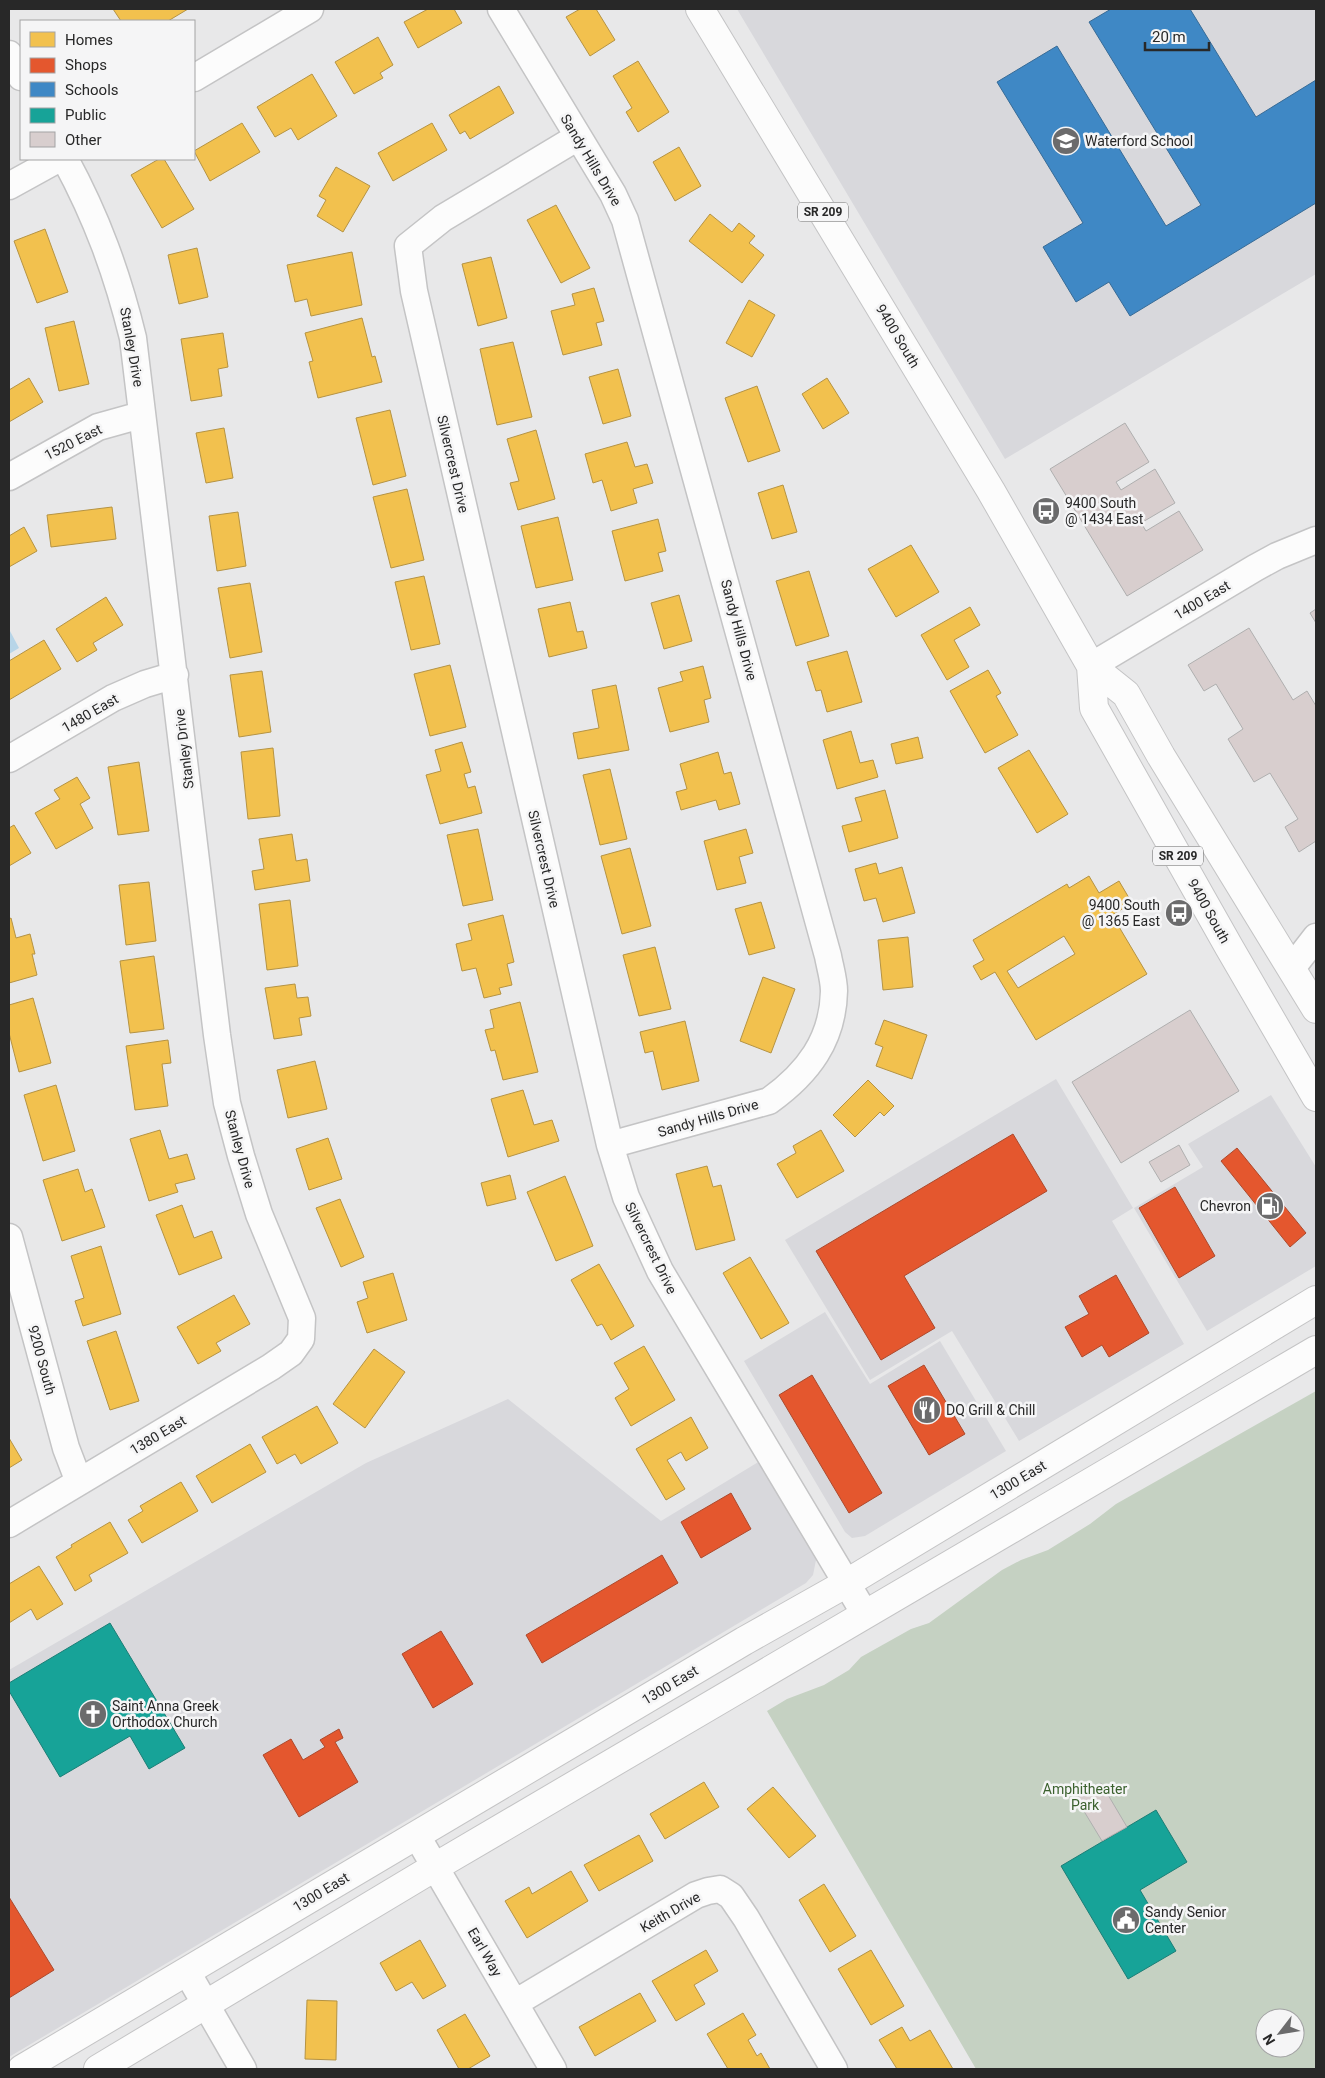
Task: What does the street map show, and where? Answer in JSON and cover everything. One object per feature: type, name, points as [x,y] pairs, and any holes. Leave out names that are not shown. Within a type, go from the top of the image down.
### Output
[{"type":"main road","name":"9400 South","points":[[700,9],[977,468],[1091,666],[1126,694],[1161,756],[1316,1009]]},
{"type":"main road","name":"9400 South","points":[[1091,666],[1094,708],[1316,1097]]},
{"type":"main road","name":"1300 East","points":[[22,2069],[744,1641],[847,1583],[1316,1300]]},
{"type":"main road","points":[[98,2069],[435,1867],[1316,1350]]},
{"type":"street","points":[[195,77],[310,9]]},
{"type":"street","name":"Sandy Hills Drive","points":[[501,9],[613,194],[626,220],[828,956],[834,989],[831,1020],[822,1044],[800,1075],[788,1087],[770,1100],[610,1145]]},
{"type":"street","points":[[9,54],[20,75]]},
{"type":"street","name":"Silvercrest Drive","points":[[578,137],[443,218],[408,246],[414,291],[610,1145],[626,1197],[660,1271],[865,1614]]},
{"type":"street","points":[[9,186],[56,160]]},
{"type":"street","name":"Stanley Drive","points":[[65,160],[101,232],[120,287],[133,338],[216,1025],[228,1103],[241,1156],[259,1214],[302,1318],[301,1339]]},
{"type":"street","name":"1520 East","points":[[9,477],[98,427],[141,415]]},
{"type":"street","name":"1400 East","points":[[1091,666],[1262,564],[1300,545],[1316,540]]},
{"type":"street","name":"1480 East","points":[[9,759],[113,698],[145,684],[175,675]]},
{"type":"street","points":[[1292,968],[1316,937]]},
{"type":"street","name":"9200 South","points":[[9,1236],[66,1448],[79,1482]]},
{"type":"street","name":"1380 East","points":[[9,1524],[272,1367],[291,1353],[301,1339]]},
{"type":"street","name":"Earl Way","points":[[417,1836],[553,2069]]},
{"type":"street","name":"Keith Drive","points":[[515,2003],[696,1895],[720,1889],[730,1896],[746,1918],[834,2069]]},
{"type":"street","points":[[187,1972],[243,2069]]},
{"type":"shaded area","name":"Waterford School","points":[[737,9],[1316,9],[1316,274],[1005,459]]},
{"type":"shaded area","points":[[1056,1079],[1133,1208],[1112,1221],[1184,1344],[1019,1441],[952,1331],[870,1380],[785,1240]]},
{"type":"shaded area","points":[[1271,1095],[1316,1167],[1316,1266],[1207,1331],[1134,1208],[1203,1167],[1188,1144]]},
{"type":"shaded area","points":[[825,1312],[870,1384],[940,1341],[1006,1451],[865,1536],[852,1538],[845,1532],[744,1361]]},
{"type":"shaded area","points":[[508,1399],[661,1521],[760,1461],[813,1551],[816,1560],[813,1575],[806,1583],[9,2057],[9,1670],[366,1463]]},
{"type":"green space","name":"Amphitheater Park","points":[[1316,1391],[1316,2069],[976,2069],[767,1711],[787,1699],[824,1685],[849,1670],[861,1657],[911,1629],[929,1623],[1002,1570],[1021,1560],[1048,1550],[1090,1524],[1116,1504]]},
{"type":"water","points":[[9,632],[19,648],[9,654]]},
{"type":"building: Homes","points":[[113,9],[188,9],[170,20],[120,20]]},
{"type":"building: Homes","points":[[428,9],[454,9],[462,23],[418,48],[404,22]]},
{"type":"building: Homes","points":[[580,9],[596,9],[615,40],[590,56],[566,17]]},
{"type":"building: Homes","points":[[378,37],[393,65],[380,73],[383,78],[354,94],[335,62]]},
{"type":"building: Homes","points":[[638,61],[669,112],[638,132],[626,112],[632,108],[613,76]]},
{"type":"building: Homes","points":[[312,74],[337,116],[298,140],[291,128],[275,137],[257,107]]},
{"type":"building: Homes","points":[[499,86],[514,113],[470,139],[465,131],[460,134],[449,115]]},
{"type":"building: Homes","points":[[242,123],[260,152],[210,181],[195,150]]},
{"type":"building: Homes","points":[[432,123],[447,150],[393,181],[378,153]]},
{"type":"building: Homes","points":[[679,147],[701,186],[675,201],[653,162]]},
{"type":"building: Homes","points":[[157,160],[165,160],[194,209],[162,228],[131,175]]},
{"type":"building: Homes","points":[[336,167],[370,186],[343,232],[317,216],[326,200],[319,196]]},
{"type":"building: Homes","points":[[556,205],[590,268],[561,283],[527,220]]},
{"type":"building: Homes","points":[[710,214],[732,232],[739,223],[755,236],[749,243],[764,255],[742,283],[689,241]]},
{"type":"building: Homes","points":[[45,229],[68,292],[37,303],[14,241]]},
{"type":"building: Homes","points":[[197,248],[208,297],[179,304],[168,255]]},
{"type":"building: Homes","points":[[352,252],[362,305],[311,316],[307,299],[295,302],[287,265]]},
{"type":"building: Homes","points":[[491,257],[507,318],[478,326],[462,264]]},
{"type":"building: Homes","points":[[594,288],[604,321],[596,323],[602,345],[563,355],[551,311],[575,305],[572,294]]},
{"type":"building: Homes","points":[[749,300],[775,315],[752,357],[726,343]]},
{"type":"building: Homes","points":[[362,318],[372,357],[375,356],[382,382],[318,398],[309,362],[313,361],[305,333]]},
{"type":"building: Homes","points":[[74,321],[89,384],[59,391],[45,328]]},
{"type":"building: Homes","points":[[223,333],[228,367],[218,369],[222,396],[191,401],[181,339]]},
{"type":"building: Homes","points":[[513,342],[532,417],[497,425],[480,349]]},
{"type":"building: Homes","points":[[618,369],[631,416],[603,424],[589,377]]},
{"type":"building: Homes","points":[[29,378],[43,402],[9,422],[9,390]]},
{"type":"building: Homes","points":[[827,378],[849,413],[823,429],[802,394]]},
{"type":"building: Homes","points":[[757,386],[780,451],[748,462],[725,398]]},
{"type":"building: Homes","points":[[390,410],[406,476],[373,485],[356,418]]},
{"type":"building: Homes","points":[[224,428],[233,478],[206,483],[196,433]]},
{"type":"building: Homes","points":[[536,430],[555,499],[518,510],[510,483],[519,481],[507,439]]},
{"type":"building: Homes","points":[[627,442],[635,467],[647,464],[653,483],[633,489],[637,503],[611,511],[602,480],[593,483],[585,454]]},
{"type":"building: Homes","points":[[783,485],[797,532],[772,539],[758,493]]},
{"type":"building: Homes","points":[[407,489],[424,560],[391,568],[373,497]]},
{"type":"building: Homes","points":[[112,507],[116,539],[51,547],[47,515]]},
{"type":"building: Homes","points":[[238,512],[246,566],[217,571],[209,516]]},
{"type":"building: Homes","points":[[558,517],[573,580],[536,588],[521,526]]},
{"type":"building: Homes","points":[[658,519],[666,551],[658,553],[663,571],[625,581],[612,531]]},
{"type":"building: Homes","points":[[24,527],[37,551],[9,567],[9,536]]},
{"type":"building: Homes","points":[[911,545],[939,592],[896,617],[868,569]]},
{"type":"building: Homes","points":[[809,571],[829,636],[796,646],[776,581]]},
{"type":"building: Homes","points":[[424,576],[440,644],[411,650],[395,582]]},
{"type":"building: Homes","points":[[250,583],[262,652],[230,658],[218,588]]},
{"type":"building: Homes","points":[[679,595],[692,641],[664,649],[651,603]]},
{"type":"building: Homes","points":[[106,597],[123,625],[93,643],[97,650],[77,662],[56,629]]},
{"type":"building: Homes","points":[[570,602],[577,632],[583,631],[587,648],[549,657],[538,609]]},
{"type":"building: Homes","points":[[970,607],[980,625],[954,640],[969,667],[947,680],[921,635]]},
{"type":"building: Homes","points":[[44,640],[61,669],[9,700],[9,661]]},
{"type":"building: Homes","points":[[847,651],[862,702],[827,712],[821,690],[816,691],[807,662]]},
{"type":"building: Homes","points":[[450,665],[466,727],[430,736],[414,674]]},
{"type":"building: Homes","points":[[703,666],[711,698],[704,700],[709,722],[670,732],[658,688],[683,681],[680,672]]},
{"type":"building: Homes","points":[[988,670],[1001,693],[996,696],[1018,735],[985,753],[950,691]]},
{"type":"building: Homes","points":[[262,671],[271,732],[239,737],[230,675]]},
{"type":"building: Homes","points":[[616,685],[629,750],[578,759],[573,733],[599,728],[592,690]]},
{"type":"building: Homes","points":[[851,731],[860,763],[873,760],[878,777],[837,789],[823,740]]},
{"type":"building: Homes","points":[[918,737],[923,758],[896,764],[891,744]]},
{"type":"building: Homes","points":[[462,742],[471,772],[464,774],[468,788],[475,786],[482,813],[440,824],[426,775],[441,771],[435,750]]},
{"type":"building: Homes","points":[[273,748],[280,816],[248,819],[241,752]]},
{"type":"building: Homes","points":[[1029,750],[1068,814],[1037,833],[998,768]]},
{"type":"building: Homes","points":[[718,752],[724,774],[731,772],[740,804],[719,810],[716,800],[681,810],[676,792],[687,789],[680,764]]},
{"type":"building: Homes","points":[[139,762],[149,831],[118,835],[108,767]]},
{"type":"building: Homes","points":[[610,769],[627,839],[600,845],[583,775]]},
{"type":"building: Homes","points":[[77,777],[90,798],[80,804],[93,828],[56,849],[35,813],[60,799],[54,790]]},
{"type":"building: Homes","points":[[885,790],[898,838],[849,852],[842,826],[862,821],[855,798]]},
{"type":"building: Homes","points":[[14,825],[31,853],[9,866],[9,828]]},
{"type":"building: Homes","points":[[478,829],[493,900],[463,906],[447,835]]},
{"type":"building: Homes","points":[[746,829],[753,853],[739,857],[746,883],[717,890],[704,841]]},
{"type":"building: Homes","points":[[292,834],[296,861],[307,859],[310,881],[255,890],[252,871],[264,869],[259,839]]},
{"type":"building: Homes","points":[[630,848],[651,926],[622,934],[601,856]]},
{"type":"building: Homes","points":[[876,863],[879,874],[902,867],[915,913],[883,922],[876,898],[864,901],[855,869]]},
{"type":"building: Homes","points":[[1089,876],[1099,893],[1119,881],[1132,903],[1112,915],[1147,974],[1036,1040],[995,972],[981,980],[973,966],[984,960],[973,940],[1067,884],[1069,888]],"holes":[[[1064,936],[1075,954],[1018,988],[1007,971]]]},
{"type":"building: Homes","points":[[149,882],[156,941],[126,945],[119,885]]},
{"type":"building: Homes","points":[[290,900],[298,966],[267,970],[259,904]]},
{"type":"building: Homes","points":[[761,902],[775,948],[749,955],[735,909]]},
{"type":"building: Homes","points":[[503,915],[514,962],[507,964],[512,985],[499,988],[501,994],[484,998],[476,968],[462,971],[456,944],[472,940],[468,924]]},
{"type":"building: Homes","points":[[11,918],[16,938],[30,934],[35,954],[32,954],[37,975],[9,983],[9,919]]},
{"type":"building: Homes","points":[[908,937],[913,987],[883,990],[878,940]]},
{"type":"building: Homes","points":[[655,947],[671,1009],[639,1016],[623,955]]},
{"type":"building: Homes","points":[[154,956],[164,1029],[130,1033],[120,961]]},
{"type":"building: Homes","points":[[763,977],[795,989],[771,1053],[740,1041]]},
{"type":"building: Homes","points":[[295,984],[297,998],[308,997],[311,1016],[299,1018],[302,1035],[274,1039],[265,988]]},
{"type":"building: Homes","points":[[33,998],[51,1063],[19,1072],[9,1033],[9,1005]]},
{"type":"building: Homes","points":[[520,1002],[538,1072],[503,1080],[495,1050],[491,1051],[485,1030],[494,1028],[490,1010]]},
{"type":"building: Homes","points":[[884,1020],[927,1035],[912,1079],[876,1066],[883,1047],[875,1044]]},
{"type":"building: Homes","points":[[685,1021],[699,1081],[662,1090],[653,1051],[645,1053],[640,1032]]},
{"type":"building: Homes","points":[[168,1040],[171,1063],[162,1064],[168,1106],[135,1110],[126,1046]]},
{"type":"building: Homes","points":[[315,1061],[327,1109],[288,1118],[277,1070]]},
{"type":"building: Homes","points":[[868,1080],[894,1106],[884,1116],[880,1112],[855,1137],[833,1115]]},
{"type":"building: Homes","points":[[56,1085],[75,1151],[43,1161],[24,1095]]},
{"type":"building: Homes","points":[[523,1090],[534,1125],[552,1120],[559,1141],[508,1157],[491,1099]]},
{"type":"building: Homes","points":[[160,1130],[169,1159],[187,1154],[195,1179],[175,1184],[178,1192],[149,1201],[130,1139]]},
{"type":"building: Homes","points":[[821,1130],[844,1171],[797,1198],[777,1164],[796,1153],[793,1146]]},
{"type":"building: Homes","points":[[328,1138],[342,1179],[309,1190],[296,1149]]},
{"type":"building: Homes","points":[[707,1166],[713,1187],[721,1185],[735,1240],[696,1250],[676,1174]]},
{"type":"building: Homes","points":[[78,1169],[85,1192],[92,1189],[105,1227],[62,1241],[43,1180]]},
{"type":"building: Homes","points":[[510,1175],[516,1199],[487,1206],[481,1183]]},
{"type":"building: Homes","points":[[565,1176],[593,1246],[556,1261],[527,1192]]},
{"type":"building: Homes","points":[[340,1199],[364,1257],[341,1267],[316,1208]]},
{"type":"building: Homes","points":[[182,1205],[194,1238],[212,1231],[222,1258],[179,1275],[156,1215]]},
{"type":"building: Homes","points":[[101,1246],[121,1314],[83,1326],[75,1301],[84,1298],[71,1256]]},
{"type":"building: Homes","points":[[750,1257],[789,1323],[761,1339],[723,1273]]},
{"type":"building: Homes","points":[[599,1264],[634,1326],[611,1340],[602,1324],[597,1326],[571,1280]]},
{"type":"building: Homes","points":[[393,1273],[407,1320],[367,1333],[357,1302],[368,1298],[363,1282]]},
{"type":"building: Homes","points":[[234,1295],[250,1324],[216,1343],[221,1351],[198,1364],[177,1327]]},
{"type":"building: Homes","points":[[116,1331],[139,1401],[110,1410],[87,1341]]},
{"type":"building: Homes","points":[[644,1346],[675,1400],[631,1426],[615,1398],[629,1389],[614,1363]]},
{"type":"building: Homes","points":[[374,1349],[405,1372],[365,1428],[333,1404]]},
{"type":"building: Homes","points":[[317,1406],[338,1443],[301,1464],[295,1454],[277,1464],[262,1437]]},
{"type":"building: Homes","points":[[691,1417],[708,1448],[686,1461],[681,1452],[667,1460],[685,1489],[666,1500],[636,1449]]},
{"type":"building: Homes","points":[[9,1438],[22,1460],[9,1468]]},
{"type":"building: Homes","points":[[250,1444],[266,1472],[212,1503],[196,1476]]},
{"type":"building: Homes","points":[[181,1482],[198,1511],[142,1543],[128,1520],[143,1511],[140,1506]]},
{"type":"building: Homes","points":[[110,1522],[128,1553],[89,1575],[92,1581],[75,1591],[56,1557],[72,1547],[71,1545]]},
{"type":"building: Homes","points":[[39,1566],[63,1604],[37,1620],[31,1609],[9,1623],[9,1584]]},
{"type":"building: Homes","points":[[704,1782],[719,1807],[665,1839],[650,1814]]},
{"type":"building: Homes","points":[[773,1787],[816,1836],[789,1858],[747,1809]]},
{"type":"building: Homes","points":[[639,1835],[653,1861],[599,1891],[584,1865]]},
{"type":"building: Homes","points":[[571,1871],[588,1901],[527,1938],[505,1901],[529,1887],[532,1894]]},
{"type":"building: Homes","points":[[824,1884],[856,1936],[830,1952],[799,1900]]},
{"type":"building: Homes","points":[[420,1940],[446,1986],[423,1999],[412,1982],[396,1991],[380,1963]]},
{"type":"building: Homes","points":[[706,1950],[718,1971],[694,1985],[705,2004],[676,2021],[652,1981]]},
{"type":"building: Homes","points":[[871,1950],[904,2006],[871,2025],[838,1969]]},
{"type":"building: Homes","points":[[640,1993],[656,2021],[595,2056],[579,2027]]},
{"type":"building: Homes","points":[[307,2000],[337,2001],[336,2060],[305,2059]]},
{"type":"building: Homes","points":[[743,2013],[756,2035],[748,2040],[757,2056],[761,2053],[770,2069],[728,2069],[707,2034]]},
{"type":"building: Homes","points":[[465,2014],[490,2056],[468,2069],[459,2069],[437,2030]]},
{"type":"building: Homes","points":[[902,2027],[910,2041],[930,2030],[953,2069],[897,2069],[879,2040]]},
{"type":"building: Shops","points":[[1013,1134],[1047,1191],[904,1276],[935,1328],[881,1360],[816,1251]]},
{"type":"building: Shops","points":[[1237,1148],[1306,1233],[1290,1247],[1221,1161]]},
{"type":"building: Shops","points":[[1175,1187],[1215,1256],[1179,1278],[1139,1208]]},
{"type":"building: Shops","points":[[1116,1275],[1149,1333],[1109,1357],[1102,1345],[1082,1357],[1065,1327],[1089,1314],[1079,1296]]},
{"type":"building: Shops","name":"DQ Grill & Chill","points":[[924,1365],[965,1434],[929,1455],[888,1386]]},
{"type":"building: Shops","points":[[812,1375],[882,1493],[849,1513],[779,1395]]},
{"type":"building: Shops","points":[[731,1493],[751,1529],[701,1558],[681,1522]]},
{"type":"building: Shops","points":[[662,1555],[678,1583],[542,1663],[526,1635]]},
{"type":"building: Shops","points":[[441,1631],[473,1684],[433,1708],[402,1654]]},
{"type":"building: Shops","points":[[339,1729],[343,1738],[335,1742],[358,1782],[299,1817],[263,1755],[291,1739],[303,1760],[325,1747],[320,1740]]},
{"type":"building: Shops","points":[[9,1897],[54,1970],[9,1998]]},
{"type":"building: Schools","points":[[1111,9],[1190,9],[1256,117],[1316,80],[1316,203],[1130,316],[1109,282],[1076,302],[1043,247],[1083,223],[997,82],[1057,46],[1166,226],[1201,205],[1089,22]]},
{"type":"building: Public","name":"Saint Anna Greek Orthodox Church","points":[[110,1623],[185,1748],[149,1769],[130,1736],[60,1777],[9,1691],[9,1683]]},
{"type":"building: Public","name":"Sandy Senior Center","points":[[1156,1810],[1187,1862],[1140,1890],[1176,1951],[1128,1979],[1061,1866]]},
{"type":"building: Other","points":[[1125,423],[1149,462],[1116,482],[1121,490],[1155,469],[1175,503],[1141,523],[1146,531],[1179,511],[1203,550],[1127,596],[1050,469]]},
{"type":"building: Other","points":[[1316,609],[1316,623],[1310,613]]},
{"type":"building: Other","points":[[1249,628],[1293,700],[1307,691],[1316,706],[1316,841],[1299,852],[1285,827],[1298,819],[1270,773],[1254,782],[1228,739],[1243,729],[1216,684],[1204,691],[1188,665]]},
{"type":"building: Other","points":[[1190,1010],[1239,1091],[1121,1163],[1072,1082]]},
{"type":"building: Other","points":[[1179,1145],[1190,1165],[1161,1182],[1149,1162]]},
{"type":"building: Other","points":[[1101,1783],[1127,1827],[1102,1841],[1076,1798]]},
{"type":"place","name":"Waterford School","points":[[1066,141]]},
{"type":"place","name":"9400 South @ 1434 East","points":[[1046,511]]},
{"type":"place","name":"9400 South @ 1365 East","points":[[1179,913]]},
{"type":"place","name":"Chevron","points":[[1270,1206]]},
{"type":"place","name":"DQ Grill & Chill","points":[[927,1410]]},
{"type":"place","name":"Saint Anna Greek Orthodox Church","points":[[93,1714]]},
{"type":"place","name":"Sandy Senior Center","points":[[1126,1920]]}]
